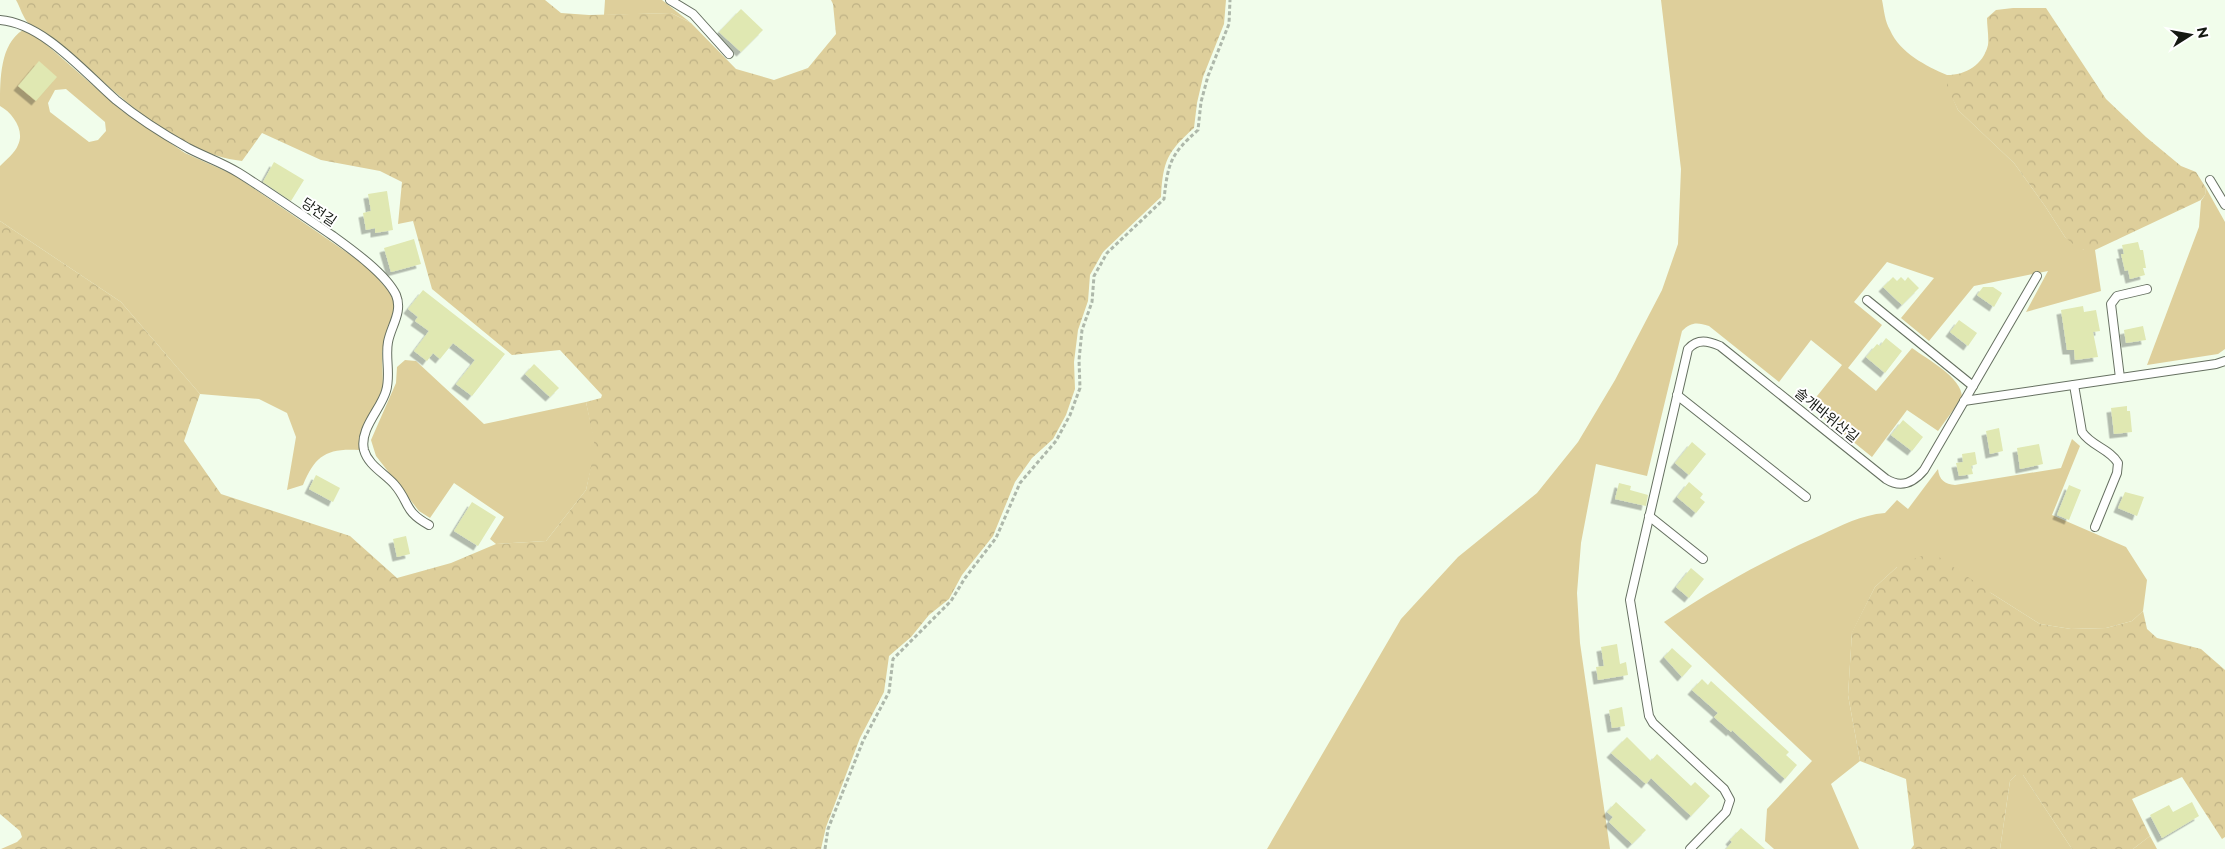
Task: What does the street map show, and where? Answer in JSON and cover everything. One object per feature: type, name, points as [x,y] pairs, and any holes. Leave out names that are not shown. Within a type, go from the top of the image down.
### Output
[{"type":"lane","points":[[670,0],[692,14],[729,54]]},
{"type":"lane","name":"당전길","points":[[0,20],[18,23],[30,29],[52,44],[126,108],[148,124],[188,148],[238,173],[335,238],[363,258],[395,293],[398,311],[388,342],[386,391],[368,429],[364,448],[374,466],[394,484],[410,512],[429,525]]},
{"type":"lane","points":[[2210,180],[2225,205]]},
{"type":"lane","name":"솔개바위산길","points":[[1690,849],[1726,812],[1730,800],[1724,789],[1653,723],[1649,716],[1630,600],[1688,349],[1698,341],[1714,343],[1720,346],[1886,480],[1900,485],[1909,483],[1924,470],[2037,276]]},
{"type":"lane","points":[[2120,378],[2111,304],[2116,296],[2147,289]]},
{"type":"lane","points":[[1867,300],[1973,386]]},
{"type":"lane","points":[[1964,401],[2225,361]]},
{"type":"lane","points":[[2074,385],[2082,432],[2086,438],[2112,456],[2118,464],[2117,473],[2096,527]]},
{"type":"lane","points":[[1677,395],[1806,498]]},
{"type":"lane","points":[[1649,516],[1703,559]]},
{"type":"path","points":[[825,849],[828,829],[863,742],[889,692],[893,658],[951,601],[965,578],[996,538],[1020,483],[1056,441],[1070,415],[1080,388],[1079,360],[1082,330],[1092,302],[1094,276],[1107,253],[1164,198],[1167,170],[1180,146],[1198,130],[1201,102],[1208,76],[1229,24],[1230,0]]},
{"type":"green space","points":[[16,0],[545,0],[561,13],[589,15],[671,13],[691,23],[736,69],[774,80],[808,68],[836,34],[831,0],[1226,0],[1224,24],[1203,77],[1194,128],[1178,144],[1168,158],[1163,174],[1161,197],[1103,252],[1090,275],[1088,301],[1078,330],[1074,362],[1075,389],[1066,415],[1053,439],[1032,458],[1015,482],[993,536],[962,575],[949,599],[929,615],[911,637],[889,656],[884,692],[860,738],[826,827],[821,849],[1,849],[17,842],[22,837],[20,831],[0,814],[0,221],[121,302],[200,394],[184,441],[221,494],[350,536],[397,578],[451,563],[496,544],[546,541],[586,490],[595,447],[586,402],[601,398],[602,395],[560,350],[512,355],[432,289],[413,221],[398,224],[402,182],[380,171],[321,160],[262,133],[242,161],[217,156],[194,147],[151,121],[72,55],[29,24]]},
{"type":"green space","points":[[605,0],[662,0],[691,23],[671,13],[604,15]]},
{"type":"green space","points":[[1661,0],[1882,0],[1888,27],[1894,38],[1914,58],[1947,75],[1948,87],[1958,110],[2014,163],[2065,237],[2084,250],[2095,250],[2101,291],[2026,312],[2048,271],[1974,286],[1929,341],[1901,318],[1934,278],[1887,262],[1854,302],[1882,325],[1848,368],[1876,391],[1912,348],[1951,376],[1961,391],[1962,398],[1938,431],[1907,410],[1872,457],[1809,406],[1842,365],[1811,340],[1779,382],[1709,326],[1698,323],[1688,326],[1682,331],[1647,476],[1596,464],[1581,543],[1577,593],[1580,643],[1610,849],[1267,849],[1401,619],[1458,557],[1537,493],[1578,442],[1615,380],[1662,290],[1678,244],[1681,169]]},
{"type":"green space","points":[[2046,8],[2106,99],[2146,137],[2181,166],[2196,172],[2206,188],[2205,195],[2201,200],[2095,250],[2084,250],[2076,247],[2065,237],[2014,163],[1958,110],[1947,87],[1947,75],[1954,75],[1973,68],[1986,52],[1988,45],[1987,18],[1996,10]]},
{"type":"green space","points":[[23,30],[40,39],[121,110],[185,153],[234,175],[281,207],[368,267],[391,294],[394,312],[382,352],[383,388],[362,433],[359,450],[338,451],[323,456],[312,467],[303,485],[287,490],[296,437],[287,413],[259,399],[200,394],[121,302],[0,221],[0,166],[15,151],[20,140],[19,128],[9,113],[0,106],[3,63],[15,36]],"holes":[[[66,89],[105,122],[106,131],[98,140],[89,142],[50,112],[48,103],[55,90]]]},
{"type":"green space","points":[[2206,188],[2225,222],[2225,349],[2218,354],[2147,365],[2199,227],[2201,201],[2205,195]]},
{"type":"green space","points":[[405,360],[416,361],[484,424],[586,402],[596,447],[586,490],[546,541],[496,544],[490,539],[504,517],[454,483],[430,518],[419,511],[376,456],[371,440],[396,383],[397,367]]},
{"type":"green space","points":[[2072,439],[2080,446],[2052,515],[2126,547],[2147,580],[2143,611],[2132,621],[2106,628],[2071,629],[2040,624],[1991,593],[1897,567],[1875,587],[1852,633],[1848,695],[1860,761],[1831,784],[1859,849],[1774,849],[1765,841],[1767,809],[1812,761],[1664,622],[1740,575],[1800,544],[1852,521],[1885,513],[1897,500],[1908,509],[1938,469],[1943,481],[1955,485],[2061,468]]},
{"type":"green space","points":[[1920,556],[1939,557],[2040,624],[2071,629],[2106,628],[2132,621],[2143,611],[2147,629],[2157,638],[2201,649],[2225,670],[2225,837],[2222,839],[2182,777],[2132,799],[2150,836],[2133,849],[2072,849],[2023,775],[2016,775],[2010,781],[2000,849],[1911,849],[1914,845],[1906,779],[1860,761],[1848,695],[1852,632],[1875,587],[1897,567]]},
{"type":"green space","points":[[2016,775],[2023,775],[2072,849],[2000,849],[2010,781]]},
{"type":"green space","points":[[2150,836],[2157,849],[2133,849]]},
{"type":"building","points":[[741,9],[763,30],[741,52],[719,32]]},
{"type":"building","points":[[39,61],[57,77],[36,101],[18,86]]},
{"type":"building","points":[[274,162],[304,180],[291,201],[263,182]]},
{"type":"building","points":[[387,191],[393,230],[375,233],[375,228],[366,230],[363,213],[371,211],[368,194]]},
{"type":"building","points":[[414,239],[421,264],[391,272],[384,248]]},
{"type":"building","points":[[2138,242],[2140,250],[2143,250],[2146,268],[2143,268],[2145,275],[2130,279],[2128,270],[2125,271],[2121,254],[2124,254],[2122,245]]},
{"type":"building","points":[[1893,277],[1897,281],[1901,277],[1905,281],[1908,277],[1919,288],[1902,305],[1883,287]]},
{"type":"building","points":[[1983,287],[1993,287],[2002,293],[1994,307],[1977,295]]},
{"type":"building","points":[[423,290],[505,354],[472,396],[456,384],[475,360],[453,343],[440,359],[433,353],[427,361],[414,351],[429,331],[415,321],[418,317],[408,309]]},
{"type":"building","points":[[2083,306],[2084,312],[2096,310],[2100,331],[2093,332],[2098,357],[2075,360],[2074,350],[2067,350],[2061,310]]},
{"type":"building","points":[[1959,320],[1977,333],[1968,346],[1950,332]]},
{"type":"building","points":[[2143,326],[2146,340],[2126,343],[2124,330]]},
{"type":"building","points":[[1886,338],[1902,351],[1885,373],[1866,357],[1877,344],[1880,346]]},
{"type":"building","points":[[534,364],[559,388],[550,397],[525,374]]},
{"type":"building","points":[[2127,406],[2127,411],[2130,411],[2132,432],[2114,434],[2111,408]]},
{"type":"building","points":[[1903,420],[1923,437],[1912,451],[1891,435]]},
{"type":"building","points":[[1999,428],[2003,451],[1990,454],[1986,431]]},
{"type":"building","points":[[1692,442],[1706,454],[1689,475],[1675,463]]},
{"type":"building","points":[[2039,444],[2043,464],[2020,469],[2017,448]]},
{"type":"building","points":[[1975,452],[1977,464],[1971,466],[1973,474],[1959,476],[1956,463],[1963,462],[1962,454]]},
{"type":"building","points":[[316,475],[340,488],[333,502],[309,489]]},
{"type":"building","points":[[1689,482],[1703,494],[1700,498],[1705,502],[1696,513],[1677,497]]},
{"type":"building","points":[[1619,483],[1631,486],[1630,490],[1648,495],[1646,506],[1615,499]]},
{"type":"building","points":[[2069,485],[2081,490],[2069,520],[2057,515]]},
{"type":"building","points":[[2125,492],[2144,497],[2137,516],[2118,508]]},
{"type":"building","points":[[472,502],[496,517],[478,546],[454,531]]},
{"type":"building","points":[[406,536],[410,554],[397,557],[393,539]]},
{"type":"building","points":[[1691,568],[1704,579],[1689,598],[1676,587]]},
{"type":"building","points":[[1617,644],[1620,664],[1626,662],[1628,675],[1598,680],[1596,667],[1604,666],[1601,647]]},
{"type":"building","points":[[1672,648],[1692,666],[1682,677],[1664,657]]},
{"type":"building","points":[[1702,679],[1708,685],[1711,681],[1789,752],[1786,755],[1797,765],[1785,779],[1732,730],[1731,732],[1714,717],[1718,713],[1692,690]]},
{"type":"building","points":[[1622,707],[1625,726],[1612,728],[1609,710]]},
{"type":"building","points":[[1627,737],[1651,761],[1657,754],[1691,786],[1695,782],[1710,796],[1691,816],[1651,778],[1646,784],[1611,753]]},
{"type":"building","points":[[1616,802],[1646,830],[1632,844],[1609,822],[1613,817],[1607,812]]},
{"type":"building","points":[[2192,802],[2199,816],[2162,838],[2150,815],[2169,805],[2173,812]]},
{"type":"building","points":[[1741,828],[1765,849],[1726,849],[1732,842],[1730,840]]}]
